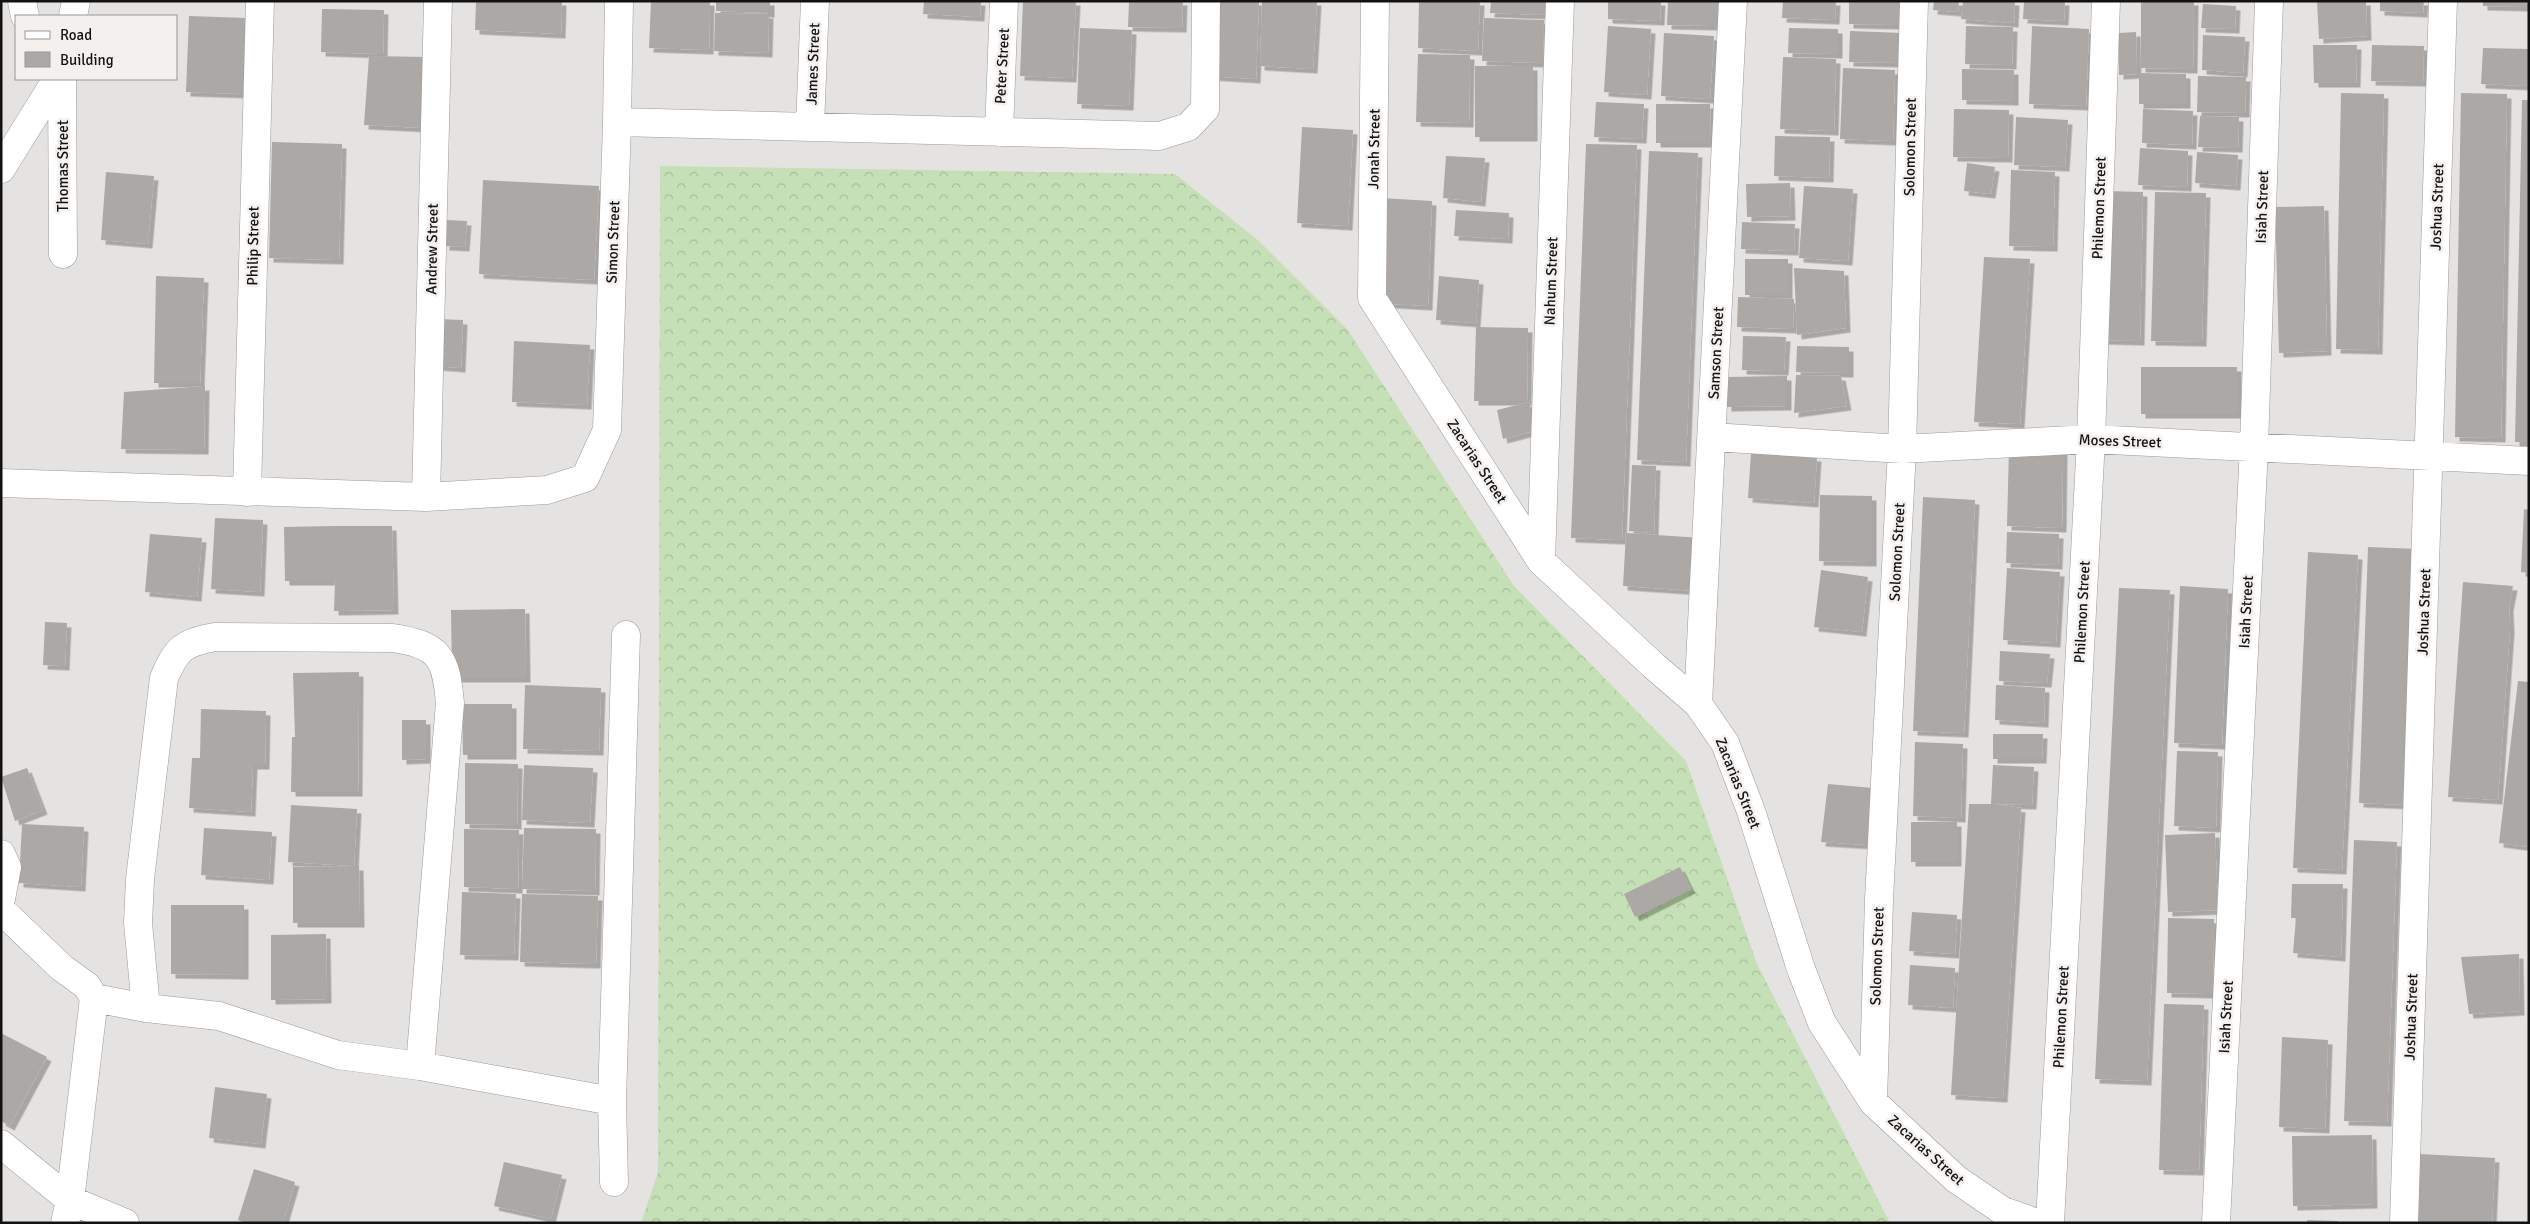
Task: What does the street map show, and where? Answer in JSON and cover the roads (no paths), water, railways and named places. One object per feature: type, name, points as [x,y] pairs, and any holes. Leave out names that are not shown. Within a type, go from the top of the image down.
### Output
[{"type":"street","points":[[22,1],[25,15]]},
{"type":"street","points":[[73,15],[76,1]]},
{"type":"street","name":"Philip Street","points":[[247,492],[260,1]]},
{"type":"street","name":"Andrew Street","points":[[426,497],[438,1]]},
{"type":"street","name":"Simon Street","points":[[426,497],[547,490],[585,478],[607,430],[619,1]]},
{"type":"street","name":"James Street","points":[[810,126],[814,1]]},
{"type":"street","name":"Peter Street","points":[[999,132],[1004,1]]},
{"type":"street","points":[[617,122],[1159,136],[1188,127],[1205,109],[1206,1]]},
{"type":"street","name":"Jonah Street","points":[[1372,298],[1375,1]]},
{"type":"street","name":"Nahum Street","points":[[1542,561],[1560,1]]},
{"type":"street","name":"Samson Street","points":[[1698,704],[1734,1]]},
{"type":"street","name":"Solomon Street","points":[[1873,1102],[1879,900],[1902,449],[1914,1]]},
{"type":"street","name":"Philemon Street","points":[[2050,1223],[2091,439],[2106,1]]},
{"type":"street","name":"Isiah Street","points":[[2216,1223],[2254,447],[2269,1]]},
{"type":"street","name":"Joshua Street","points":[[2404,1223],[2443,1]]},
{"type":"street","points":[[1,169],[56,80]]},
{"type":"street","name":"Thomas Street","points":[[62,80],[63,254]]},
{"type":"street","name":"Zacarias Street","points":[[1372,298],[1542,561],[1698,704],[1725,743],[1751,811],[1801,968],[1822,1023],[1873,1102],[1956,1179],[2003,1211],[2037,1223]]},
{"type":"street","name":"Moses Street","points":[[1712,437],[1902,449],[2091,439],[2529,462]]},
{"type":"street","points":[[1,483],[426,497]]},
{"type":"street","points":[[614,1182],[612,1101],[626,635]]},
{"type":"street","points":[[146,1008],[138,923],[140,879],[164,678],[174,654],[190,642],[215,636],[393,638],[415,641],[437,653],[447,673],[450,703],[420,1066]]},
{"type":"street","points":[[1,854],[7,867],[1,899]]},
{"type":"street","points":[[1,910],[62,968],[87,986],[94,998],[68,1212]]},
{"type":"street","points":[[94,998],[146,1008],[219,1016],[338,1055],[420,1066],[612,1101]]},
{"type":"street","points":[[1,1144],[68,1212],[124,1223]]}]
